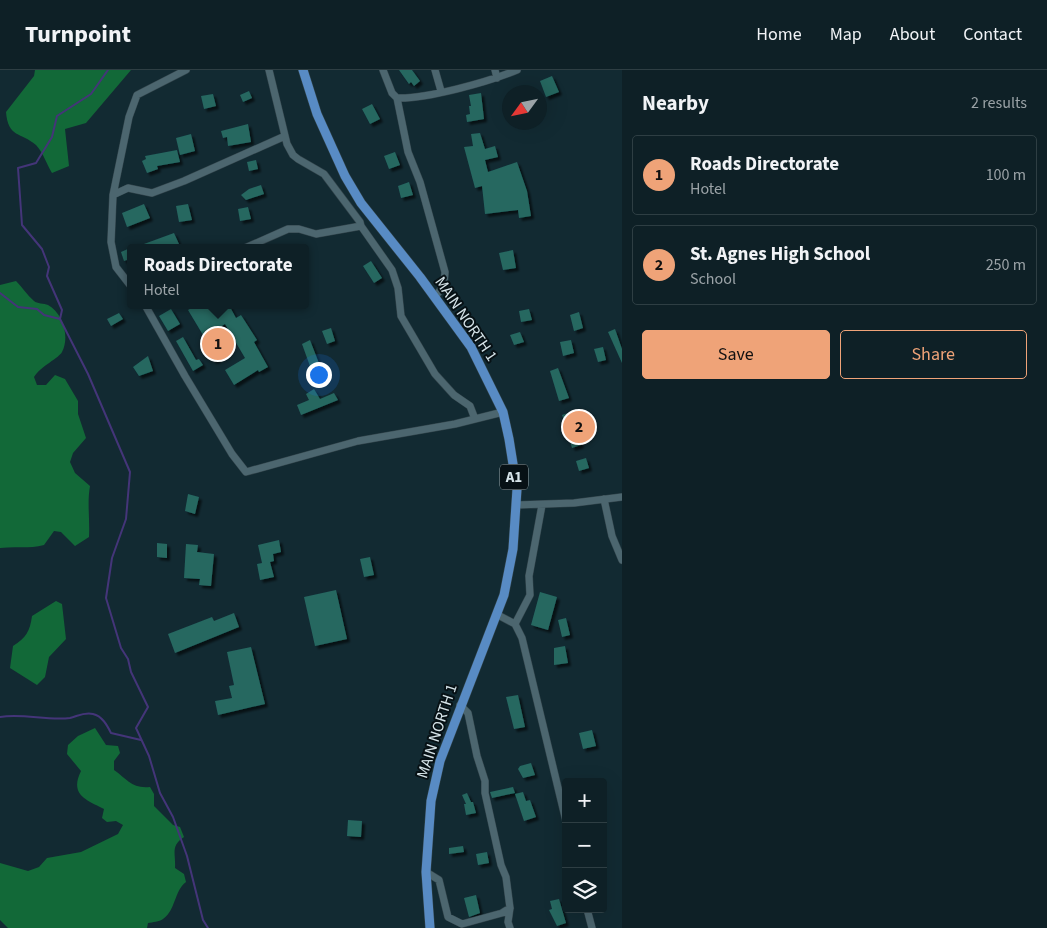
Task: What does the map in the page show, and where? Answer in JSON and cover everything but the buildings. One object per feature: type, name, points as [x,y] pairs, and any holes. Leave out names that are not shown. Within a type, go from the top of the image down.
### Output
[{"type":"main road","name":"MAIN NORTH 1","points":[[302,70],[330,144],[361,203],[435,297],[471,347],[503,412],[517,489],[513,548],[504,595],[498,616],[460,706],[440,761],[431,801],[426,872],[430,928]]},
{"type":"street","points":[[127,281],[116,267],[111,242],[113,195],[126,127],[137,95],[186,70]]},
{"type":"street","points":[[269,70],[285,136],[293,155],[324,174],[360,222],[392,270],[398,288],[401,316],[435,374],[454,395],[470,406],[474,419]]},
{"type":"street","points":[[383,70],[392,93],[397,98],[408,152],[420,182],[445,272],[444,285],[435,297]]},
{"type":"street","points":[[435,70],[441,91]]},
{"type":"street","points":[[495,70],[497,78]]},
{"type":"street","points":[[397,98],[415,99],[497,78],[517,70]]},
{"type":"street","points":[[113,195],[128,188],[152,193],[285,136]]},
{"type":"street","points":[[255,244],[288,230],[298,229],[316,234],[361,226]]},
{"type":"street","points":[[147,309],[232,454],[246,472],[358,441],[381,438],[503,412]]},
{"type":"street","points":[[516,505],[542,505],[622,497]]},
{"type":"street","points":[[604,499],[612,536],[622,560]]},
{"type":"street","points":[[515,624],[530,595],[530,576],[542,505]]},
{"type":"street","points":[[498,616],[515,624],[522,638],[562,805]]},
{"type":"street","points":[[460,706],[468,713],[477,756],[485,780],[485,793],[500,864],[506,877],[510,908],[508,922],[510,928]]},
{"type":"street","points":[[426,872],[439,880],[448,917],[462,924],[502,913],[510,908]]},
{"type":"street","points":[[588,913],[592,928]]},
{"type":"green space","points":[[35,70],[131,70],[86,123],[65,129],[69,166],[52,173],[36,145],[12,130],[7,120],[6,112],[34,76]]},
{"type":"green space","points":[[16,281],[34,301],[48,305],[53,309],[64,326],[65,339],[62,352],[34,377],[37,385],[46,385],[55,375],[65,379],[78,401],[78,414],[86,438],[73,453],[70,462],[75,473],[90,486],[89,537],[75,546],[61,532],[54,531],[44,545],[0,548],[0,285]]},
{"type":"green space","points":[[56,601],[62,604],[66,639],[49,657],[45,677],[37,685],[10,668],[13,646],[27,634],[32,616]]},
{"type":"green space","points":[[95,728],[106,745],[118,746],[120,753],[114,761],[114,770],[134,785],[150,787],[154,794],[154,806],[173,825],[180,827],[184,837],[175,847],[175,868],[184,874],[186,882],[179,890],[173,906],[167,915],[160,921],[148,923],[147,928],[8,928],[0,920],[0,863],[28,871],[39,867],[47,858],[81,852],[118,834],[123,825],[116,821],[107,822],[102,818],[104,809],[82,796],[77,786],[81,771],[67,754],[68,745],[78,736]]},
{"type":"waterway","points":[[60,319],[62,310],[47,276],[49,267],[42,249],[22,225],[18,168],[36,163],[52,137],[57,116],[91,94],[108,70]]},
{"type":"waterway","points":[[0,293],[18,307],[37,309],[44,315],[60,319],[88,374],[130,472],[126,519],[112,558],[106,598],[121,648],[128,659],[131,672],[148,707],[136,728],[149,756],[160,793],[173,817],[187,856],[203,920],[208,928]]},
{"type":"waterway","points":[[0,717],[17,716],[61,719],[93,714],[102,719],[111,733],[141,740]]},
{"type":"place","name":"Roads Directorate","points":[[218,344]]},
{"type":"place","name":"St. Agnes High School","points":[[579,427]]}]
